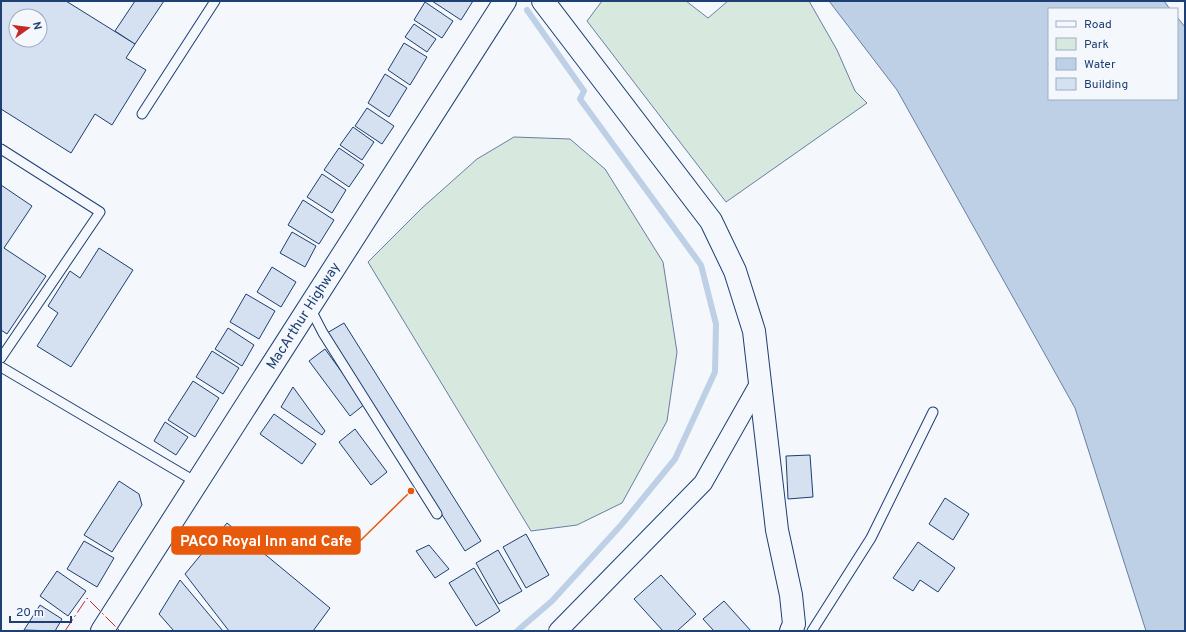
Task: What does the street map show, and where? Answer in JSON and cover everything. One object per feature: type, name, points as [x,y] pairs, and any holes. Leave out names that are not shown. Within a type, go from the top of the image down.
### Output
[{"type":"main road","points":[[543,1],[711,221],[735,271],[754,331],[777,530],[799,629]]},
{"type":"main road","name":"MacArthur Highway","points":[[102,631],[504,2]]},
{"type":"street","points":[[558,631],[703,483],[759,384]]},
{"type":"lane","points":[[142,114],[215,1]]},
{"type":"lane","points":[[1,149],[100,212],[1,358]]},
{"type":"lane","points":[[309,306],[322,333],[437,514]]},
{"type":"lane","points":[[1,367],[196,482]]},
{"type":"lane","points":[[799,629],[871,538],[933,412]]},
{"type":"green space","points":[[602,1],[686,1],[708,18],[728,1],[809,1],[837,50],[855,91],[867,103],[726,202],[587,21]]},
{"type":"green space","points":[[514,137],[570,139],[605,169],[663,262],[677,352],[667,421],[622,503],[577,525],[531,531],[368,262],[422,208],[477,159]]},
{"type":"water","points":[[829,1],[1164,1],[1169,8],[1048,8],[1048,100],[1178,100],[1178,18],[1185,27],[1185,631],[1146,631],[1075,408],[897,90]]},
{"type":"building","points":[[1,1],[66,1],[135,44],[126,58],[146,70],[112,125],[95,114],[71,153],[1,109]]},
{"type":"building","points":[[135,1],[164,1],[135,44],[115,31]]},
{"type":"building","points":[[432,1],[473,1],[461,20]]},
{"type":"building","points":[[425,2],[453,21],[442,38],[414,20]]},
{"type":"building","points":[[414,24],[436,39],[427,52],[405,37]]},
{"type":"building","points":[[404,43],[427,57],[410,85],[388,70]]},
{"type":"building","points":[[385,74],[407,88],[389,117],[368,103]]},
{"type":"building","points":[[367,108],[394,126],[382,144],[355,126]]},
{"type":"building","points":[[353,127],[374,142],[362,160],[340,145]]},
{"type":"building","points":[[339,148],[364,165],[349,187],[324,170]]},
{"type":"building","points":[[322,174],[346,190],[332,213],[307,197]]},
{"type":"building","points":[[1,185],[32,206],[4,248],[46,276],[7,334],[1,330]]},
{"type":"building","points":[[303,200],[334,220],[319,244],[288,225]]},
{"type":"building","points":[[292,232],[316,246],[305,267],[280,253]]},
{"type":"building","points":[[99,248],[133,270],[71,367],[37,346],[58,313],[48,306],[70,271],[80,278]]},
{"type":"building","points":[[272,267],[296,282],[281,307],[257,292]]},
{"type":"building","points":[[246,294],[275,311],[259,339],[230,322]]},
{"type":"building","points":[[344,323],[481,541],[465,551],[327,333]]},
{"type":"building","points":[[228,328],[254,345],[242,366],[215,349]]},
{"type":"building","points":[[325,349],[365,404],[350,416],[309,361]]},
{"type":"building","points":[[212,351],[239,368],[223,394],[196,377]]},
{"type":"building","points":[[193,381],[219,398],[195,437],[168,420]]},
{"type":"building","points":[[293,387],[325,431],[322,435],[281,407]]},
{"type":"building","points":[[274,414],[316,444],[302,464],[260,434]]},
{"type":"building","points":[[165,422],[188,437],[176,455],[154,441]]},
{"type":"building","points":[[355,429],[387,472],[371,485],[339,442]]},
{"type":"building","points":[[810,455],[813,497],[788,499],[786,456]]},
{"type":"building","points":[[119,481],[139,494],[142,505],[112,552],[84,535]]},
{"type":"building","points":[[945,498],[969,514],[953,540],[929,524]]},
{"type":"building","points":[[227,523],[330,608],[313,631],[229,631],[185,574]]},
{"type":"building","points":[[526,534],[549,575],[526,588],[503,547]]},
{"type":"building","points":[[84,541],[114,558],[97,587],[67,569]]},
{"type":"building","points":[[918,542],[955,568],[938,592],[920,580],[913,591],[893,578]]},
{"type":"building","points":[[429,545],[449,569],[435,578],[416,551]]},
{"type":"building","points":[[498,550],[522,591],[499,604],[476,563]]},
{"type":"building","points":[[474,568],[500,611],[476,626],[449,583]]},
{"type":"building","points":[[57,571],[86,591],[68,616],[40,596]]},
{"type":"building","points":[[661,575],[696,614],[677,631],[663,631],[634,599]]},
{"type":"building","points":[[180,580],[223,631],[174,631],[159,614]]},
{"type":"building","points":[[724,601],[751,631],[714,631],[703,619]]},
{"type":"building","points":[[40,605],[62,619],[55,631],[24,630]]},
{"type":"waterway","points":[[517,631],[552,601],[622,524],[675,459],[715,372],[716,324],[701,265],[580,99],[584,91],[527,10]]},
{"type":"power","points":[[65,631],[87,598],[120,631]]},
{"type":"place","name":"PACO Royal Inn and Cafe","points":[[411,491]]}]
